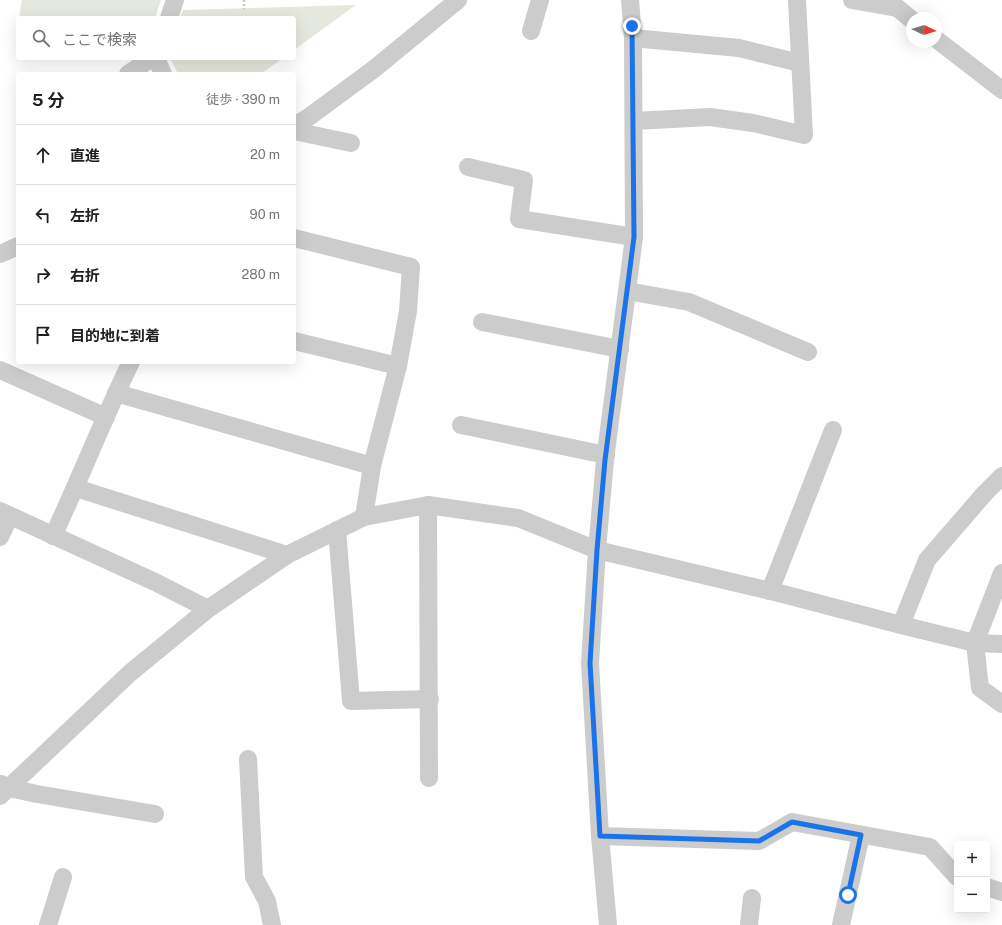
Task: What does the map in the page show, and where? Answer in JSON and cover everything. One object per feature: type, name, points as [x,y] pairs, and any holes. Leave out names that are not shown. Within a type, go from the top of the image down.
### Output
[{"type":"street","points":[[170,16],[175,0]]},
{"type":"street","points":[[296,124],[306,119],[374,69],[458,0]]},
{"type":"street","points":[[531,31],[540,0]]},
{"type":"street","points":[[608,925],[600,836],[590,663],[597,550],[606,455],[634,237],[633,38],[630,0]]},
{"type":"street","points":[[634,121],[710,117],[753,123],[804,135],[797,0]]},
{"type":"street","points":[[852,0],[892,4],[906,15]]},
{"type":"street","points":[[633,38],[739,48],[800,63]]},
{"type":"street","points":[[942,44],[1002,90]]},
{"type":"street","points":[[131,72],[149,60]]},
{"type":"street","points":[[157,60],[162,72]]},
{"type":"street","points":[[296,132],[351,143]]},
{"type":"street","points":[[468,167],[524,180],[519,219],[634,237]]},
{"type":"street","points":[[296,238],[411,267],[408,311],[398,366],[372,466],[364,517]]},
{"type":"street","points":[[627,291],[689,302],[808,352]]},
{"type":"street","points":[[482,322],[620,349]]},
{"type":"street","points":[[296,341],[398,366]]},
{"type":"street","points":[[53,536],[76,488],[116,393],[130,364]]},
{"type":"street","points":[[0,370],[106,417]]},
{"type":"street","points":[[116,393],[372,466]]},
{"type":"street","points":[[461,425],[606,455]]},
{"type":"street","points":[[770,591],[833,430]]},
{"type":"street","points":[[902,625],[927,560],[985,493],[1002,476]]},
{"type":"street","points":[[76,488],[287,555]]},
{"type":"street","points":[[428,505],[430,699],[429,778]]},
{"type":"street","points":[[3,789],[130,673],[208,609],[287,555],[364,517],[428,505],[518,518],[597,550],[770,591],[975,643],[1002,644]]},
{"type":"street","points":[[0,537],[5,513],[155,582],[208,609]]},
{"type":"street","points":[[337,530],[351,702],[430,699]]},
{"type":"street","points":[[1002,573],[975,643],[980,688],[1002,704]]},
{"type":"street","points":[[248,759],[254,877],[267,901],[272,925]]},
{"type":"street","points":[[3,789],[154,814]]},
{"type":"street","points":[[600,836],[759,841],[792,822],[930,847],[954,874]]},
{"type":"street","points":[[841,925],[861,835]]},
{"type":"street","points":[[48,925],[63,877]]},
{"type":"street","points":[[990,888],[1002,892]]},
{"type":"street","points":[[749,925],[752,898]]},
{"type":"path","points":[[244,0],[244,8]]},
{"type":"shaded area","points":[[22,0],[161,0],[156,16],[19,16]]},
{"type":"shaded area","points":[[356,5],[296,49],[296,16],[181,16],[183,10]]},
{"type":"shaded area","points":[[171,60],[280,60],[264,72],[177,72]]},
{"type":"route","points":[[632,26],[634,237],[605,460],[597,550],[590,663],[600,836],[759,841],[792,822],[861,835],[848,895]]}]
